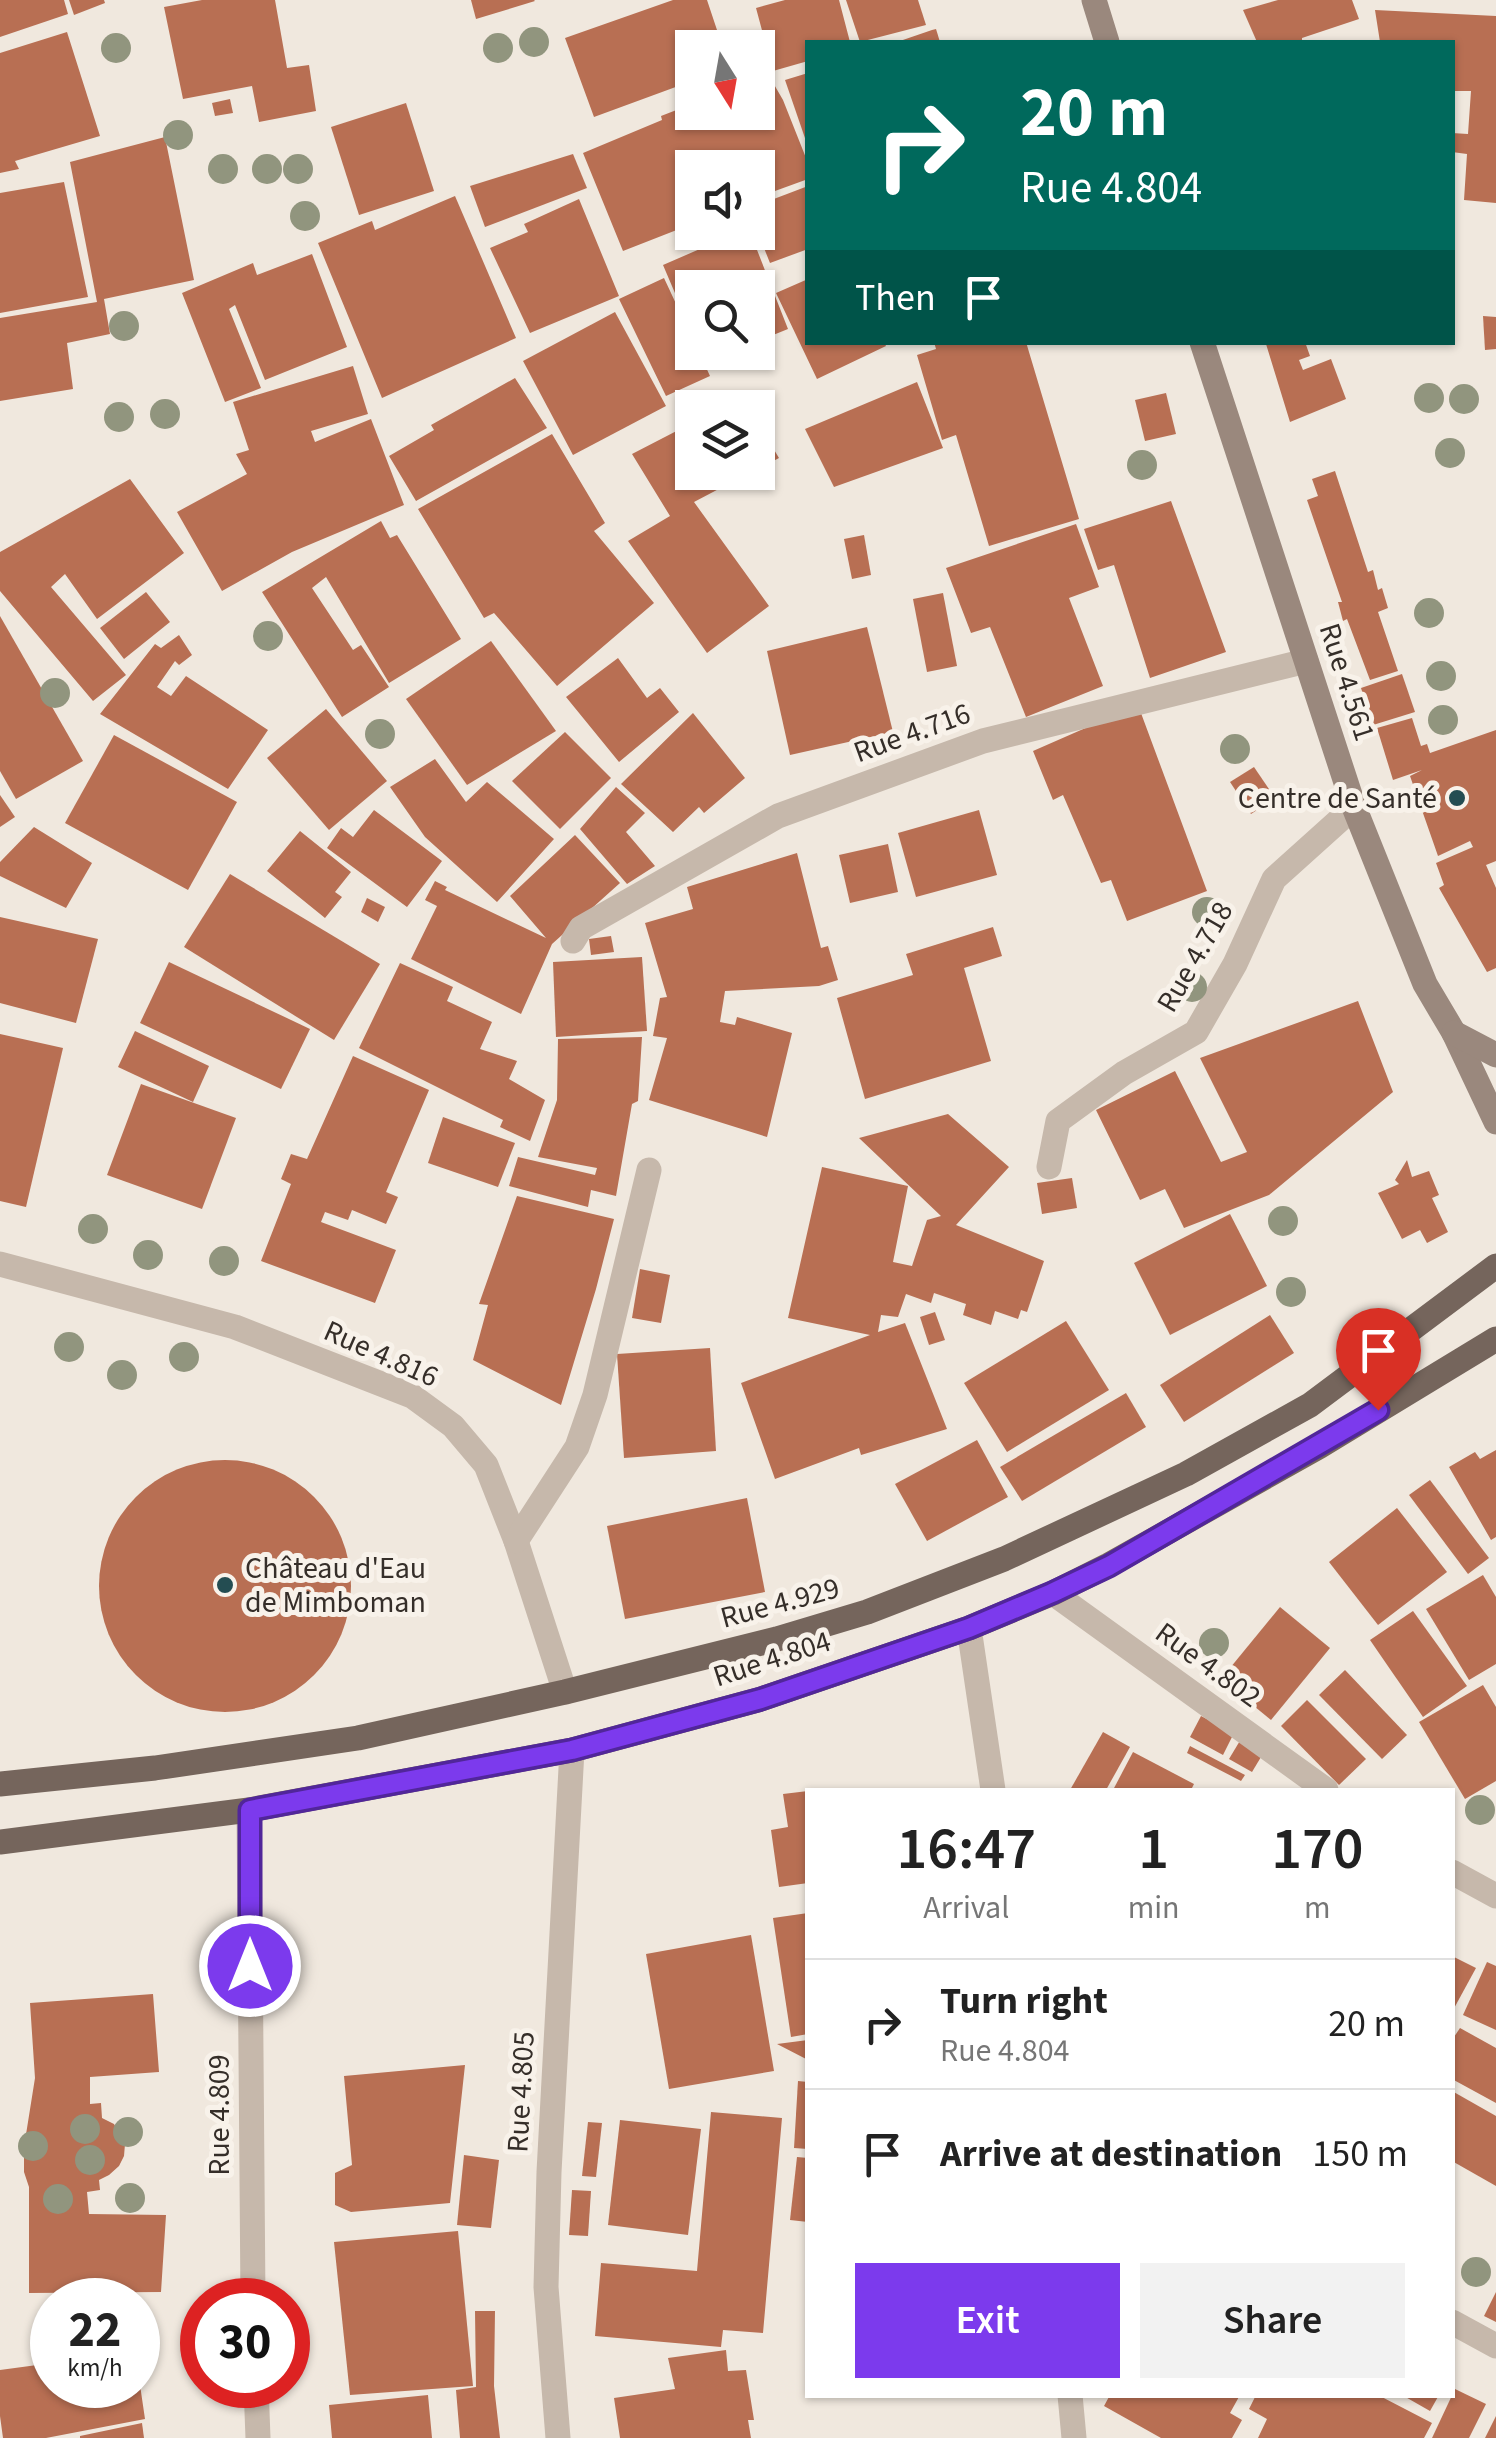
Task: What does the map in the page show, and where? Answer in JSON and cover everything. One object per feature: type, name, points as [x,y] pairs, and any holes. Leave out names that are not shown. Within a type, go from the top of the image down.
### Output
[{"type":"main road","points":[[1094,0],[1106,40]]},
{"type":"main road","name":"Rue 4.561","points":[[1203,345],[1354,807],[1425,984],[1454,1033],[1496,1122]]},
{"type":"main road","points":[[1454,1033],[1496,1055]]},
{"type":"main road","name":"Rue 4.929","points":[[0,1784],[155,1768],[358,1738],[564,1692],[777,1639],[867,1612],[1004,1559],[1186,1474],[1310,1405],[1496,1266]]},
{"type":"main road","name":"Rue 4.804","points":[[0,1842],[250,1810],[572,1750],[761,1699],[969,1628],[1109,1566],[1496,1340]]},
{"type":"street","name":"Rue 4.716","points":[[573,941],[582,928],[778,816],[982,741],[1306,661]]},
{"type":"street","name":"Rue 4.718","points":[[1049,1167],[1058,1122],[1124,1073],[1196,1032],[1236,964],[1274,879],[1354,807]]},
{"type":"street","points":[[516,1541],[576,1446],[587,1420],[649,1170]]},
{"type":"street","name":"Rue 4.816","points":[[0,1264],[234,1327],[412,1396],[453,1426],[486,1465],[516,1541],[564,1692]]},
{"type":"street","name":"Rue 4.802","points":[[1052,1593],[1323,1788]]},
{"type":"street","points":[[969,1628],[994,1788]]},
{"type":"street","name":"Rue 4.805","points":[[558,2438],[546,2287],[572,1750]]},
{"type":"street","name":"Rue 4.809","points":[[250,1810],[254,2278]]},
{"type":"street","points":[[1455,1874],[1496,1896]]},
{"type":"street","points":[[1455,2324],[1496,2346]]},
{"type":"street","points":[[1070,2398],[1074,2438]]},
{"type":"street","points":[[257,2408],[258,2438]]},
{"type":"building","points":[[0,0],[64,0],[68,14],[0,37]]},
{"type":"building","points":[[69,0],[104,0],[105,3],[74,15]]},
{"type":"building","points":[[202,0],[275,0],[287,68],[309,65],[316,111],[259,122],[252,86],[183,99],[164,7]]},
{"type":"building","points":[[471,0],[534,0],[535,1],[476,19]]},
{"type":"building","points":[[673,0],[707,0],[717,30],[675,30],[675,87],[594,117],[565,38]]},
{"type":"building","points":[[785,0],[839,0],[849,40],[805,40],[805,62],[775,70],[775,30],[762,30],[756,8]]},
{"type":"building","points":[[846,0],[918,0],[926,25],[859,40]]},
{"type":"building","points":[[1278,0],[1352,0],[1359,19],[1302,40],[1256,40],[1243,10]]},
{"type":"building","points":[[1375,10],[1496,16],[1496,203],[1464,200],[1467,154],[1455,152],[1455,133],[1468,134],[1471,91],[1455,91],[1455,40],[1380,40]]},
{"type":"building","points":[[936,29],[939,40],[903,40]]},
{"type":"building","points":[[67,32],[100,136],[15,161],[19,169],[0,173],[0,53]]},
{"type":"building","points":[[805,74],[805,138],[785,80]]},
{"type":"building","points":[[775,86],[805,155],[805,180],[775,191],[775,150],[675,150],[675,231],[623,251],[583,153],[662,120],[661,116],[675,111],[675,130],[775,130]]},
{"type":"building","points":[[230,99],[233,113],[215,116],[212,103]]},
{"type":"building","points":[[406,103],[434,191],[359,215],[331,127]]},
{"type":"building","points":[[165,137],[194,280],[104,299],[110,334],[67,343],[73,389],[0,401],[0,318],[97,302],[70,162]]},
{"type":"building","points":[[573,154],[587,188],[485,227],[470,186]]},
{"type":"building","points":[[64,182],[88,297],[0,313],[0,193]]},
{"type":"building","points":[[805,187],[805,250],[770,263],[765,250],[775,250],[775,199]]},
{"type":"building","points":[[455,196],[516,338],[382,398],[318,243],[372,221],[375,230]]},
{"type":"building","points":[[579,199],[619,296],[530,333],[490,248],[528,232],[524,224]]},
{"type":"building","points":[[698,250],[757,250],[765,270],[675,270],[675,293],[663,265]]},
{"type":"building","points":[[312,254],[347,347],[265,380],[235,305],[229,309],[261,388],[225,402],[182,293],[253,263],[257,275]]},
{"type":"building","points":[[664,278],[675,302],[675,370],[707,370],[710,376],[666,396],[619,299]]},
{"type":"building","points":[[805,280],[805,345],[886,346],[817,379],[776,293]]},
{"type":"building","points":[[775,296],[788,329],[775,334]]},
{"type":"building","points":[[615,312],[666,406],[573,455],[523,361]]},
{"type":"building","points":[[1483,316],[1496,317],[1496,349],[1485,350]]},
{"type":"building","points":[[935,345],[1027,345],[1079,519],[989,546],[956,435],[942,440],[917,355],[936,349]]},
{"type":"building","points":[[1266,345],[1306,345],[1310,356],[1299,360],[1303,370],[1331,359],[1346,399],[1290,422]]},
{"type":"building","points":[[353,366],[368,414],[311,431],[315,442],[371,419],[404,505],[292,552],[222,591],[177,512],[247,474],[236,454],[249,450],[233,402]]},
{"type":"building","points":[[515,378],[547,428],[416,501],[389,456],[434,430],[431,425]]},
{"type":"building","points":[[917,382],[943,448],[834,487],[805,429]]},
{"type":"building","points":[[1166,393],[1176,434],[1145,441],[1135,400]]},
{"type":"building","points":[[675,432],[675,490],[717,490],[694,502],[769,606],[707,653],[628,541],[670,516],[632,454]]},
{"type":"building","points":[[552,434],[605,523],[594,531],[654,603],[557,686],[494,613],[484,618],[418,509]]},
{"type":"building","points":[[1335,471],[1368,572],[1373,570],[1388,608],[1378,612],[1398,671],[1370,680],[1347,619],[1343,621],[1338,602],[1342,602],[1307,500],[1318,496],[1312,479]]},
{"type":"building","points":[[130,479],[184,553],[97,619],[65,574],[51,587],[126,675],[93,701],[0,591],[0,552]]},
{"type":"building","points":[[1171,501],[1226,652],[1150,678],[1114,565],[1098,570],[1084,529]]},
{"type":"building","points":[[381,521],[390,538],[397,535],[461,639],[389,683],[326,577],[312,588],[353,650],[361,645],[389,687],[342,717],[262,592]]},
{"type":"building","points":[[1076,524],[1099,587],[1069,598],[1103,686],[1026,717],[990,627],[971,633],[946,568]]},
{"type":"building","points":[[864,535],[871,575],[852,579],[844,539]]},
{"type":"building","points":[[146,592],[170,622],[124,659],[100,628]]},
{"type":"building","points":[[943,593],[957,666],[927,672],[913,599]]},
{"type":"building","points":[[0,616],[83,761],[16,799],[0,771]]},
{"type":"building","points":[[867,627],[893,732],[790,755],[767,651]]},
{"type":"building","points":[[179,635],[192,655],[179,665],[175,661],[157,687],[171,696],[186,676],[268,730],[228,789],[100,714],[155,644],[161,648]]},
{"type":"building","points":[[491,641],[556,731],[467,785],[406,699]]},
{"type":"building","points":[[618,658],[647,698],[660,688],[679,712],[619,762],[566,697]]},
{"type":"building","points":[[1402,674],[1415,712],[1373,725],[1361,688]]},
{"type":"building","points":[[1138,705],[1207,891],[1127,921],[1111,880],[1101,883],[1063,795],[1053,800],[1033,751]]},
{"type":"building","points":[[326,709],[387,781],[329,830],[267,758]]},
{"type":"building","points":[[693,713],[745,778],[704,813],[699,807],[673,832],[621,784]]},
{"type":"building","points":[[1412,718],[1421,746],[1427,744],[1430,753],[1496,730],[1496,861],[1486,865],[1496,888],[1496,968],[1487,972],[1439,888],[1444,885],[1436,863],[1473,847],[1470,841],[1438,856],[1410,776],[1422,770],[1393,780],[1377,728]]},
{"type":"building","points":[[565,732],[611,778],[560,829],[512,781]]},
{"type":"building","points":[[114,735],[237,802],[188,890],[65,823]]},
{"type":"building","points":[[435,759],[466,802],[487,782],[554,839],[497,902],[425,837],[390,787]]},
{"type":"building","points":[[1254,767],[1275,798],[1251,814],[1230,782]]},
{"type":"building","points":[[616,787],[645,813],[626,832],[655,866],[627,884],[580,829]]},
{"type":"building","points":[[0,795],[15,817],[0,827]]},
{"type":"building","points":[[374,810],[442,861],[407,907],[327,848],[341,828],[353,837]]},
{"type":"building","points":[[979,810],[997,875],[916,897],[898,833]]},
{"type":"building","points":[[34,827],[92,863],[66,908],[0,876],[0,862]]},
{"type":"building","points":[[300,831],[351,872],[335,892],[342,897],[325,918],[267,871]]},
{"type":"building","points":[[575,835],[620,883],[552,944],[521,1014],[411,959],[437,906],[425,900],[435,881],[447,887],[445,890],[546,938],[510,896]]},
{"type":"building","points":[[888,844],[898,892],[850,903],[839,855]]},
{"type":"building","points":[[797,853],[821,948],[828,946],[838,980],[819,986],[725,991],[720,1022],[735,1025],[737,1017],[792,1033],[767,1137],[649,1100],[667,1038],[653,1036],[660,998],[667,997],[645,923],[693,909],[687,887]]},
{"type":"building","points":[[230,874],[380,964],[334,1040],[184,947]]},
{"type":"building","points":[[367,898],[385,907],[378,922],[361,912]]},
{"type":"building","points":[[0,917],[98,939],[76,1023],[0,1003]]},
{"type":"building","points":[[993,927],[1002,956],[964,968],[991,1061],[865,1099],[837,998],[913,975],[906,954]]},
{"type":"building","points":[[611,936],[614,952],[591,955],[589,939]]},
{"type":"building","points":[[642,957],[647,1031],[556,1037],[553,962]]},
{"type":"building","points":[[169,962],[310,1029],[281,1089],[140,1023]]},
{"type":"building","points":[[400,963],[453,987],[447,1001],[492,1022],[480,1049],[517,1061],[509,1079],[545,1100],[530,1141],[500,1127],[503,1120],[359,1048]]},
{"type":"building","points":[[1358,1001],[1393,1092],[1269,1195],[1184,1228],[1165,1189],[1140,1200],[1096,1110],[1175,1071],[1221,1162],[1247,1152],[1200,1058]]},
{"type":"building","points":[[135,1031],[209,1066],[193,1102],[118,1067]]},
{"type":"building","points":[[0,1034],[63,1048],[26,1207],[0,1201]]},
{"type":"building","points":[[642,1037],[638,1101],[632,1104],[616,1196],[591,1190],[588,1207],[509,1186],[518,1157],[595,1175],[597,1168],[538,1157],[557,1100],[558,1039]]},
{"type":"building","points":[[353,1056],[429,1090],[386,1192],[398,1197],[386,1224],[352,1210],[348,1220],[325,1212],[321,1222],[396,1250],[375,1303],[261,1261],[291,1184],[281,1179],[291,1154],[307,1159]]},
{"type":"building","points":[[141,1084],[236,1118],[202,1209],[107,1175]]},
{"type":"building","points":[[948,1114],[1009,1167],[956,1225],[1044,1261],[1027,1312],[1021,1310],[1018,1319],[995,1311],[991,1325],[963,1315],[966,1304],[934,1293],[931,1303],[906,1294],[898,1317],[881,1315],[878,1332],[905,1323],[947,1429],[861,1455],[859,1448],[775,1479],[741,1383],[870,1335],[788,1318],[822,1167],[908,1186],[893,1262],[912,1266],[927,1220],[941,1216],[859,1138]]},
{"type":"building","points":[[443,1117],[515,1143],[498,1187],[428,1163]]},
{"type":"building","points":[[1407,1160],[1412,1177],[1429,1171],[1439,1195],[1432,1198],[1448,1232],[1427,1243],[1420,1230],[1402,1239],[1378,1193],[1399,1184],[1395,1180]]},
{"type":"building","points":[[1072,1178],[1077,1208],[1042,1214],[1037,1183]]},
{"type":"building","points":[[517,1196],[614,1219],[561,1405],[473,1360],[488,1305],[479,1304]]},
{"type":"building","points":[[1230,1214],[1267,1286],[1170,1335],[1134,1263]]},
{"type":"building","points":[[640,1269],[670,1275],[661,1323],[632,1318]]},
{"type":"building","points":[[935,1312],[945,1340],[929,1345],[920,1317]]},
{"type":"building","points":[[1270,1315],[1294,1353],[1184,1422],[1160,1385]]},
{"type":"building","points":[[1066,1321],[1109,1390],[1007,1452],[964,1383]]},
{"type":"building","points":[[710,1348],[716,1451],[624,1458],[617,1354]]},
{"type":"building","points":[[1126,1393],[1146,1427],[1022,1501],[1000,1467]]},
{"type":"building","points":[[977,1440],[1008,1497],[927,1541],[895,1484]]},
{"type":"building","points":[[1496,1450],[1496,1537],[1491,1540],[1449,1467],[1475,1452],[1480,1459]]},
{"type":"building","name":"Château d'Eau de Mimboman","points":[[225,1460],[250,1462],[273,1470],[314,1497],[341,1538],[349,1561],[349,1611],[341,1634],[314,1675],[273,1702],[250,1710],[225,1712],[200,1710],[177,1702],[136,1675],[109,1634],[101,1611],[99,1586],[101,1561],[109,1538],[136,1497],[177,1470],[200,1462]]},
{"type":"building","points":[[1430,1480],[1489,1558],[1468,1574],[1409,1495]]},
{"type":"building","points":[[747,1498],[765,1592],[625,1619],[607,1526]]},
{"type":"building","points":[[1397,1508],[1447,1572],[1378,1625],[1329,1562]]},
{"type":"building","points":[[1483,1575],[1496,1597],[1496,1664],[1469,1680],[1426,1609]]},
{"type":"building","points":[[1280,1607],[1330,1648],[1271,1720],[1221,1679]]},
{"type":"building","points":[[1413,1611],[1467,1686],[1423,1717],[1370,1640]]},
{"type":"building","points":[[1345,1670],[1407,1735],[1382,1759],[1319,1695]]},
{"type":"building","points":[[1483,1685],[1496,1707],[1496,1781],[1465,1799],[1419,1722]]},
{"type":"building","points":[[1307,1700],[1366,1759],[1339,1785],[1281,1726]]},
{"type":"building","points":[[1201,1716],[1234,1733],[1223,1755],[1190,1737]]},
{"type":"building","points":[[1103,1732],[1130,1747],[1107,1788],[1071,1788]]},
{"type":"building","points":[[1241,1739],[1264,1752],[1252,1772],[1229,1759]]},
{"type":"building","points":[[1190,1746],[1245,1775],[1241,1781],[1187,1753]]},
{"type":"building","points":[[1133,1752],[1194,1784],[1192,1788],[1114,1788]]},
{"type":"building","points":[[805,1791],[805,1883],[779,1887],[771,1830],[788,1827],[783,1794]]},
{"type":"building","points":[[805,1913],[805,2035],[791,2037],[773,1918]]},
{"type":"building","points":[[751,1935],[774,2071],[669,2089],[646,1954]]},
{"type":"building","points":[[1455,1958],[1476,1968],[1455,2006]]},
{"type":"building","points":[[1487,1962],[1496,1966],[1496,2030],[1463,2015]]},
{"type":"building","points":[[153,1994],[159,2072],[90,2077],[90,2104],[101,2103],[102,2118],[114,2124],[125,2144],[119,2166],[99,2180],[100,2190],[87,2192],[89,2214],[166,2215],[161,2292],[160,2278],[30,2278],[29,2293],[29,2187],[24,2172],[24,2147],[35,2078],[30,2003]]},
{"type":"building","points":[[1460,2028],[1496,2048],[1496,2103],[1455,2081],[1455,2036]]},
{"type":"building","points":[[805,2040],[805,2058],[777,2044]]},
{"type":"building","points":[[465,2065],[450,2203],[351,2212],[335,2205],[335,2173],[352,2165],[344,2076]]},
{"type":"building","points":[[798,2081],[805,2082],[805,2149],[794,2148]]},
{"type":"building","points":[[1455,2093],[1496,2116],[1496,2186],[1455,2163]]},
{"type":"building","points":[[711,2112],[782,2118],[763,2333],[723,2330],[721,2347],[595,2336],[601,2263],[697,2271]]},
{"type":"building","points":[[620,2120],[701,2129],[688,2235],[608,2225]]},
{"type":"building","points":[[588,2122],[602,2123],[596,2177],[582,2176]]},
{"type":"building","points":[[464,2155],[499,2160],[491,2228],[457,2225]]},
{"type":"building","points":[[797,2157],[805,2158],[805,2222],[790,2220]]},
{"type":"building","points":[[572,2190],[591,2191],[588,2236],[569,2235]]},
{"type":"building","points":[[458,2231],[473,2386],[350,2395],[334,2242]]},
{"type":"building","points":[[1496,2292],[1496,2322],[1484,2316]]},
{"type":"building","points":[[475,2311],[495,2311],[494,2386],[500,2438],[460,2438],[456,2390],[476,2387]]},
{"type":"building","points":[[726,2350],[728,2371],[746,2370],[754,2420],[748,2420],[751,2438],[620,2438],[614,2398],[675,2389],[668,2358]]},
{"type":"building","points":[[30,2366],[30,2408],[143,2408],[145,2419],[46,2438],[3,2438],[0,2370]]},
{"type":"building","points":[[1455,2389],[1486,2404],[1469,2438],[1432,2438],[1451,2398],[1455,2398]]},
{"type":"building","points":[[428,2395],[432,2438],[332,2438],[329,2405]]},
{"type":"building","points":[[1108,2398],[1238,2398],[1230,2413],[1242,2420],[1232,2438],[1161,2438],[1104,2406]]},
{"type":"building","points":[[1254,2398],[1384,2398],[1432,2423],[1424,2438],[1258,2438],[1267,2419],[1249,2409]]},
{"type":"building","points":[[1407,2398],[1437,2398],[1430,2411]]},
{"type":"building","points":[[1496,2416],[1496,2438],[1485,2438]]},
{"type":"building","points":[[142,2423],[144,2438],[80,2438],[80,2436]]},
{"type":"place","name":"Centre de Santé","points":[[1457,798]]},
{"type":"place","name":"Château d'Eau de Mimboman","points":[[225,1585]]},
{"type":"route","points":[[250,1966],[250,1810],[572,1750],[761,1699],[969,1628],[1109,1566],[1378,1410]]}]
